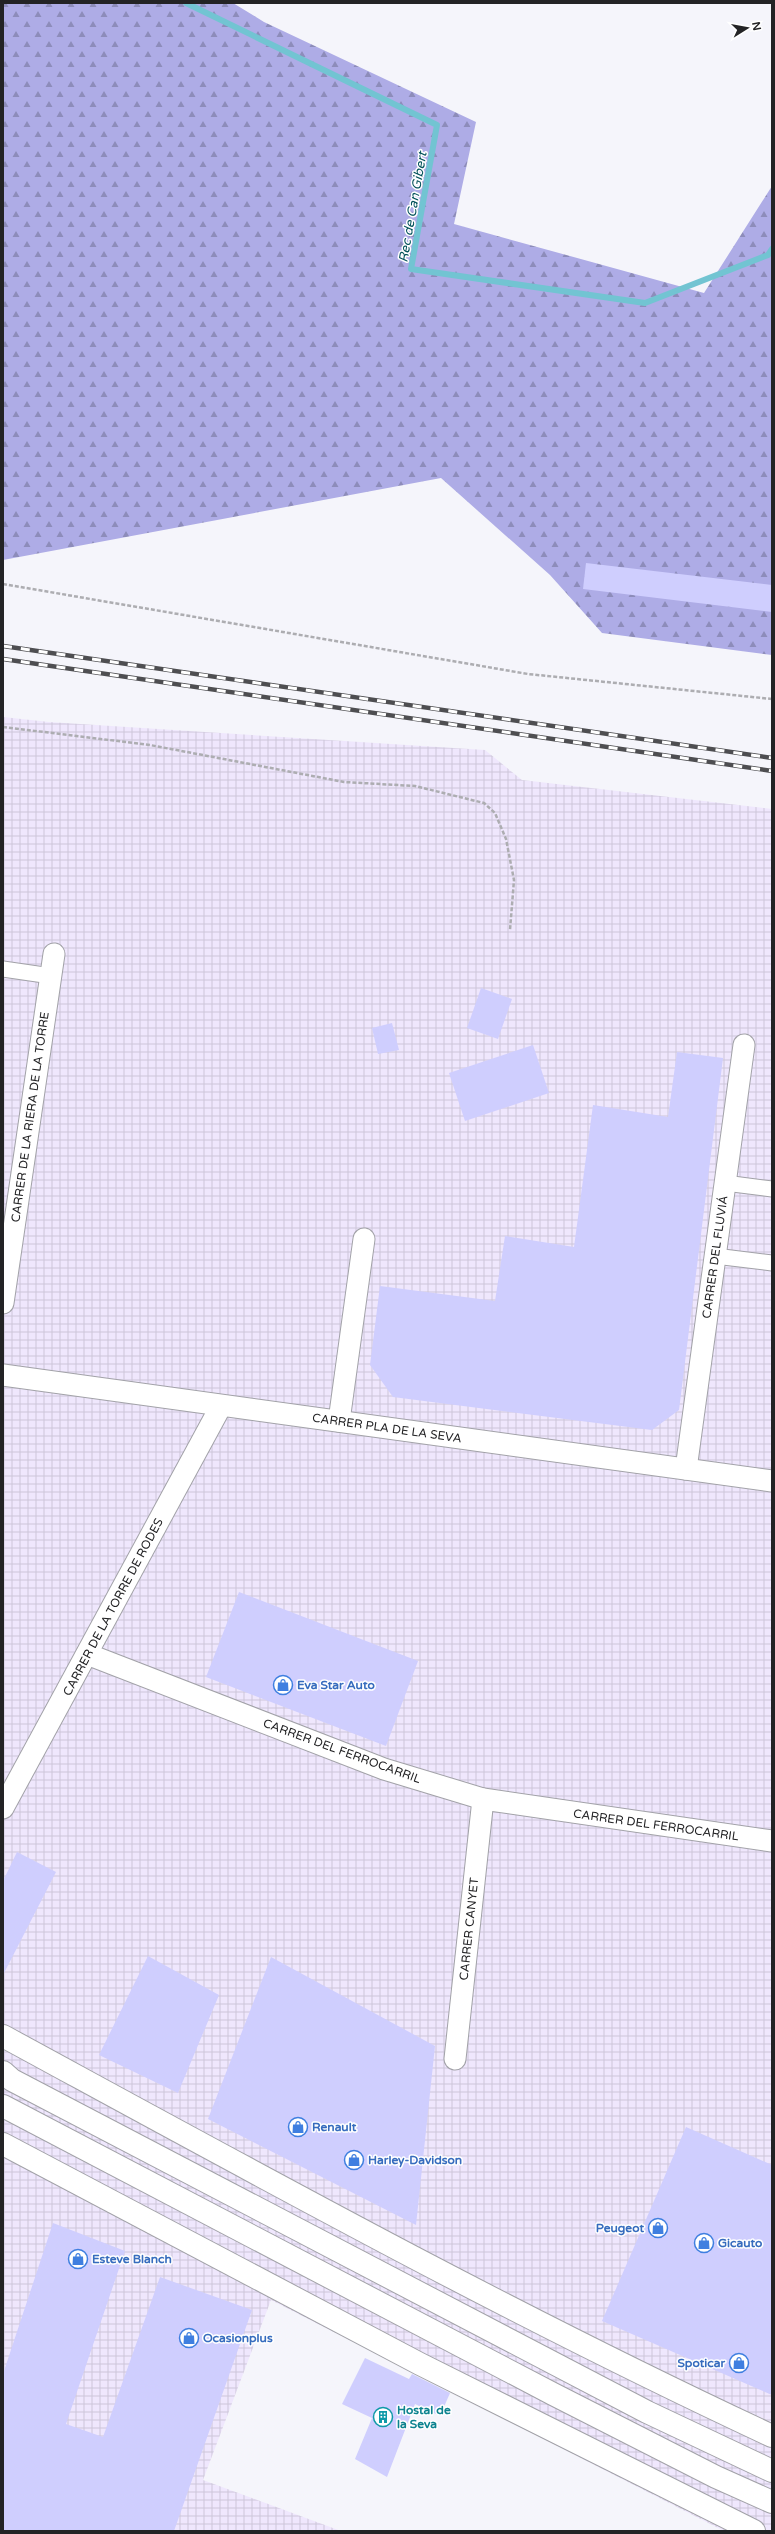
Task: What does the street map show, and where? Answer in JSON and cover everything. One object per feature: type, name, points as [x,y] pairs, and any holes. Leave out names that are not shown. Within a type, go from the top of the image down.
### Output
[{"type":"main road","points":[[3,2036],[658,2383],[772,2436]]},
{"type":"main road","points":[[3,2072],[12,2080],[647,2412],[772,2471]]},
{"type":"main road","points":[[3,2106],[553,2394],[716,2477],[772,2502]]},
{"type":"main road","points":[[3,2144],[420,2364],[754,2531]]},
{"type":"street","name":"CARRER DE LA RIERA DE LA TORRE","points":[[3,1303],[54,954]]},
{"type":"street","points":[[3,969],[51,976]]},
{"type":"street","name":"CARRER DEL FLUVIÁ","points":[[686,1469],[744,1045]]},
{"type":"street","points":[[725,1183],[772,1189]]},
{"type":"street","points":[[339,1421],[364,1239]]},
{"type":"street","points":[[715,1256],[772,1264]]},
{"type":"street","name":"CARRER PLA DE LA SEVA","points":[[3,1375],[772,1481]]},
{"type":"street","name":"CARRER DE LA TORRE DE RODES","points":[[3,1808],[222,1406]]},
{"type":"street","name":"CARRER DEL FERROCARRIL","points":[[87,1654],[384,1769],[484,1799],[772,1841]]},
{"type":"street","name":"CARRER CANYET","points":[[455,2059],[484,1799]]},
{"type":"path","points":[[3,584],[528,674],[772,699]]},
{"type":"path","points":[[3,727],[150,745],[344,782],[415,786],[484,803],[495,813],[507,846],[514,880],[510,930]]},
{"type":"shaded area","points":[[3,717],[49,722],[485,750],[522,780],[772,809],[772,2531],[724,2531],[271,2300],[203,2480],[341,2531],[3,2531]]},
{"type":"green space","points":[[3,3],[233,3],[264,22],[476,122],[454,224],[704,293],[772,186],[772,655],[602,633],[550,575],[441,478],[3,560]]},
{"type":"building","points":[[586,563],[772,585],[772,612],[583,589]]},
{"type":"building","points":[[481,988],[512,999],[498,1039],[467,1028]]},
{"type":"building","points":[[392,1023],[399,1050],[378,1054],[372,1028]]},
{"type":"building","points":[[533,1045],[549,1093],[465,1121],[449,1073]]},
{"type":"building","points":[[677,1052],[723,1058],[679,1410],[652,1430],[393,1397],[370,1365],[380,1286],[495,1301],[505,1236],[574,1247],[593,1105],[668,1117]]},
{"type":"building","points":[[239,1592],[418,1661],[386,1746],[206,1677]]},
{"type":"building","points":[[17,1852],[56,1872],[3,1975],[3,1881]]},
{"type":"building","points":[[148,1956],[219,1995],[178,2093],[99,2055]]},
{"type":"building","points":[[271,1957],[435,2046],[416,2225],[208,2119]]},
{"type":"building","name":"Gicauto","points":[[686,2127],[772,2165],[772,2395],[602,2321]]},
{"type":"building","points":[[53,2223],[125,2251],[66,2424],[103,2437],[160,2277],[252,2310],[174,2531],[3,2531],[3,2374]]},
{"type":"building","name":"Hostal de la Seva","points":[[365,2358],[409,2379],[412,2374],[450,2393],[440,2416],[415,2404],[387,2477],[355,2459],[372,2418],[342,2404]]},
{"type":"waterway","name":"Rec de Can Gibert","points":[[186,3],[437,125],[411,269],[645,303],[768,255],[772,249]]},
{"type":"railway","points":[[3,646],[772,758]]},
{"type":"railway","points":[[3,659],[772,771]]},
{"type":"place","name":"Eva Star Auto","points":[[283,1685]]},
{"type":"place","name":"Renault","points":[[298,2127]]},
{"type":"place","name":"Harley-Davidson","points":[[354,2160]]},
{"type":"place","name":"Peugeot","points":[[658,2228]]},
{"type":"place","name":"Gicauto","points":[[704,2243]]},
{"type":"place","name":"Esteve Blanch","points":[[78,2259]]},
{"type":"place","name":"Ocasionplus","points":[[189,2338]]},
{"type":"place","name":"Spoticar","points":[[739,2363]]},
{"type":"place","name":"Hostal de la Seva","points":[[383,2417]]}]
